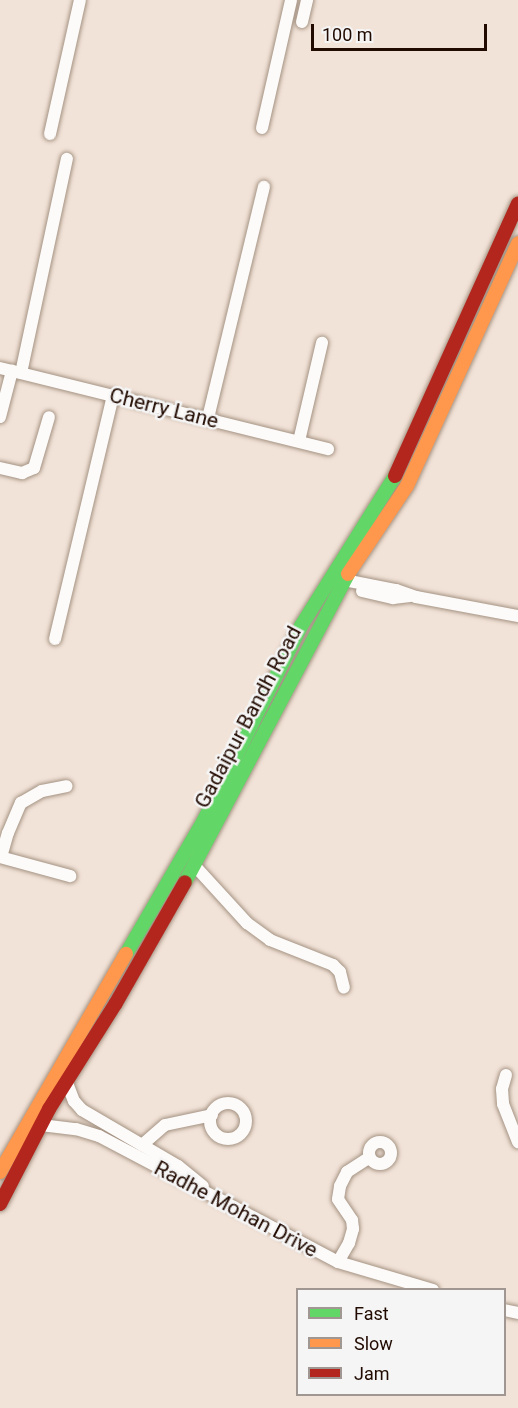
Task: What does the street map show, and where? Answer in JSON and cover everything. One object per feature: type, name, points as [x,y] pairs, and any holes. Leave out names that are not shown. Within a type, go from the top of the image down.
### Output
[{"type":"street","points":[[50,134],[80,0]]},
{"type":"street","points":[[262,128],[291,0]]},
{"type":"street","points":[[302,22],[307,0]]},
{"type":"street","points":[[0,417],[7,371],[67,159]]},
{"type":"street","points":[[208,418],[264,187]]},
{"type":"street","points":[[0,1172],[204,820],[301,626],[394,477],[518,204]]},
{"type":"street","name":"Gadaipur Bandh Road","points":[[0,1204],[41,1125],[194,866],[342,583],[407,486],[518,243]]},
{"type":"street","points":[[299,441],[322,343]]},
{"type":"street","name":"Cherry Lane","points":[[7,371],[328,449]]},
{"type":"street","points":[[55,639],[113,395]]},
{"type":"street","points":[[0,468],[22,473],[34,468],[49,417]]},
{"type":"street","points":[[342,583],[396,590],[411,596],[518,616]]},
{"type":"street","points":[[67,786],[42,791],[21,803],[8,832],[1,857],[70,876]]},
{"type":"street","points":[[194,866],[247,923],[270,940],[333,965],[340,972],[344,988]]},
{"type":"street","points":[[506,1075],[502,1089],[503,1104],[518,1142]]},
{"type":"street","points":[[67,1083],[74,1101],[82,1110],[191,1176],[212,1196]]},
{"type":"street","points":[[142,1145],[165,1125],[212,1115]]},
{"type":"street","name":"Radhe Mohan Drive","points":[[41,1125],[76,1129],[99,1136],[338,1262],[426,1288]]},
{"type":"street","points":[[338,1262],[349,1244],[353,1229],[352,1220],[339,1202],[340,1186],[347,1173],[370,1157]]},
{"type":"traffic: fast","points":[[126,954],[204,820],[301,626],[395,476]]},
{"type":"traffic: fast","points":[[185,882],[348,574]]},
{"type":"traffic: slow","points":[[348,574],[407,486],[518,243]]},
{"type":"traffic: slow","points":[[0,1172],[126,954]]},
{"type":"traffic: jam","points":[[395,476],[518,204]]},
{"type":"traffic: jam","points":[[0,1204],[49,1109],[116,1003],[185,882]]}]
